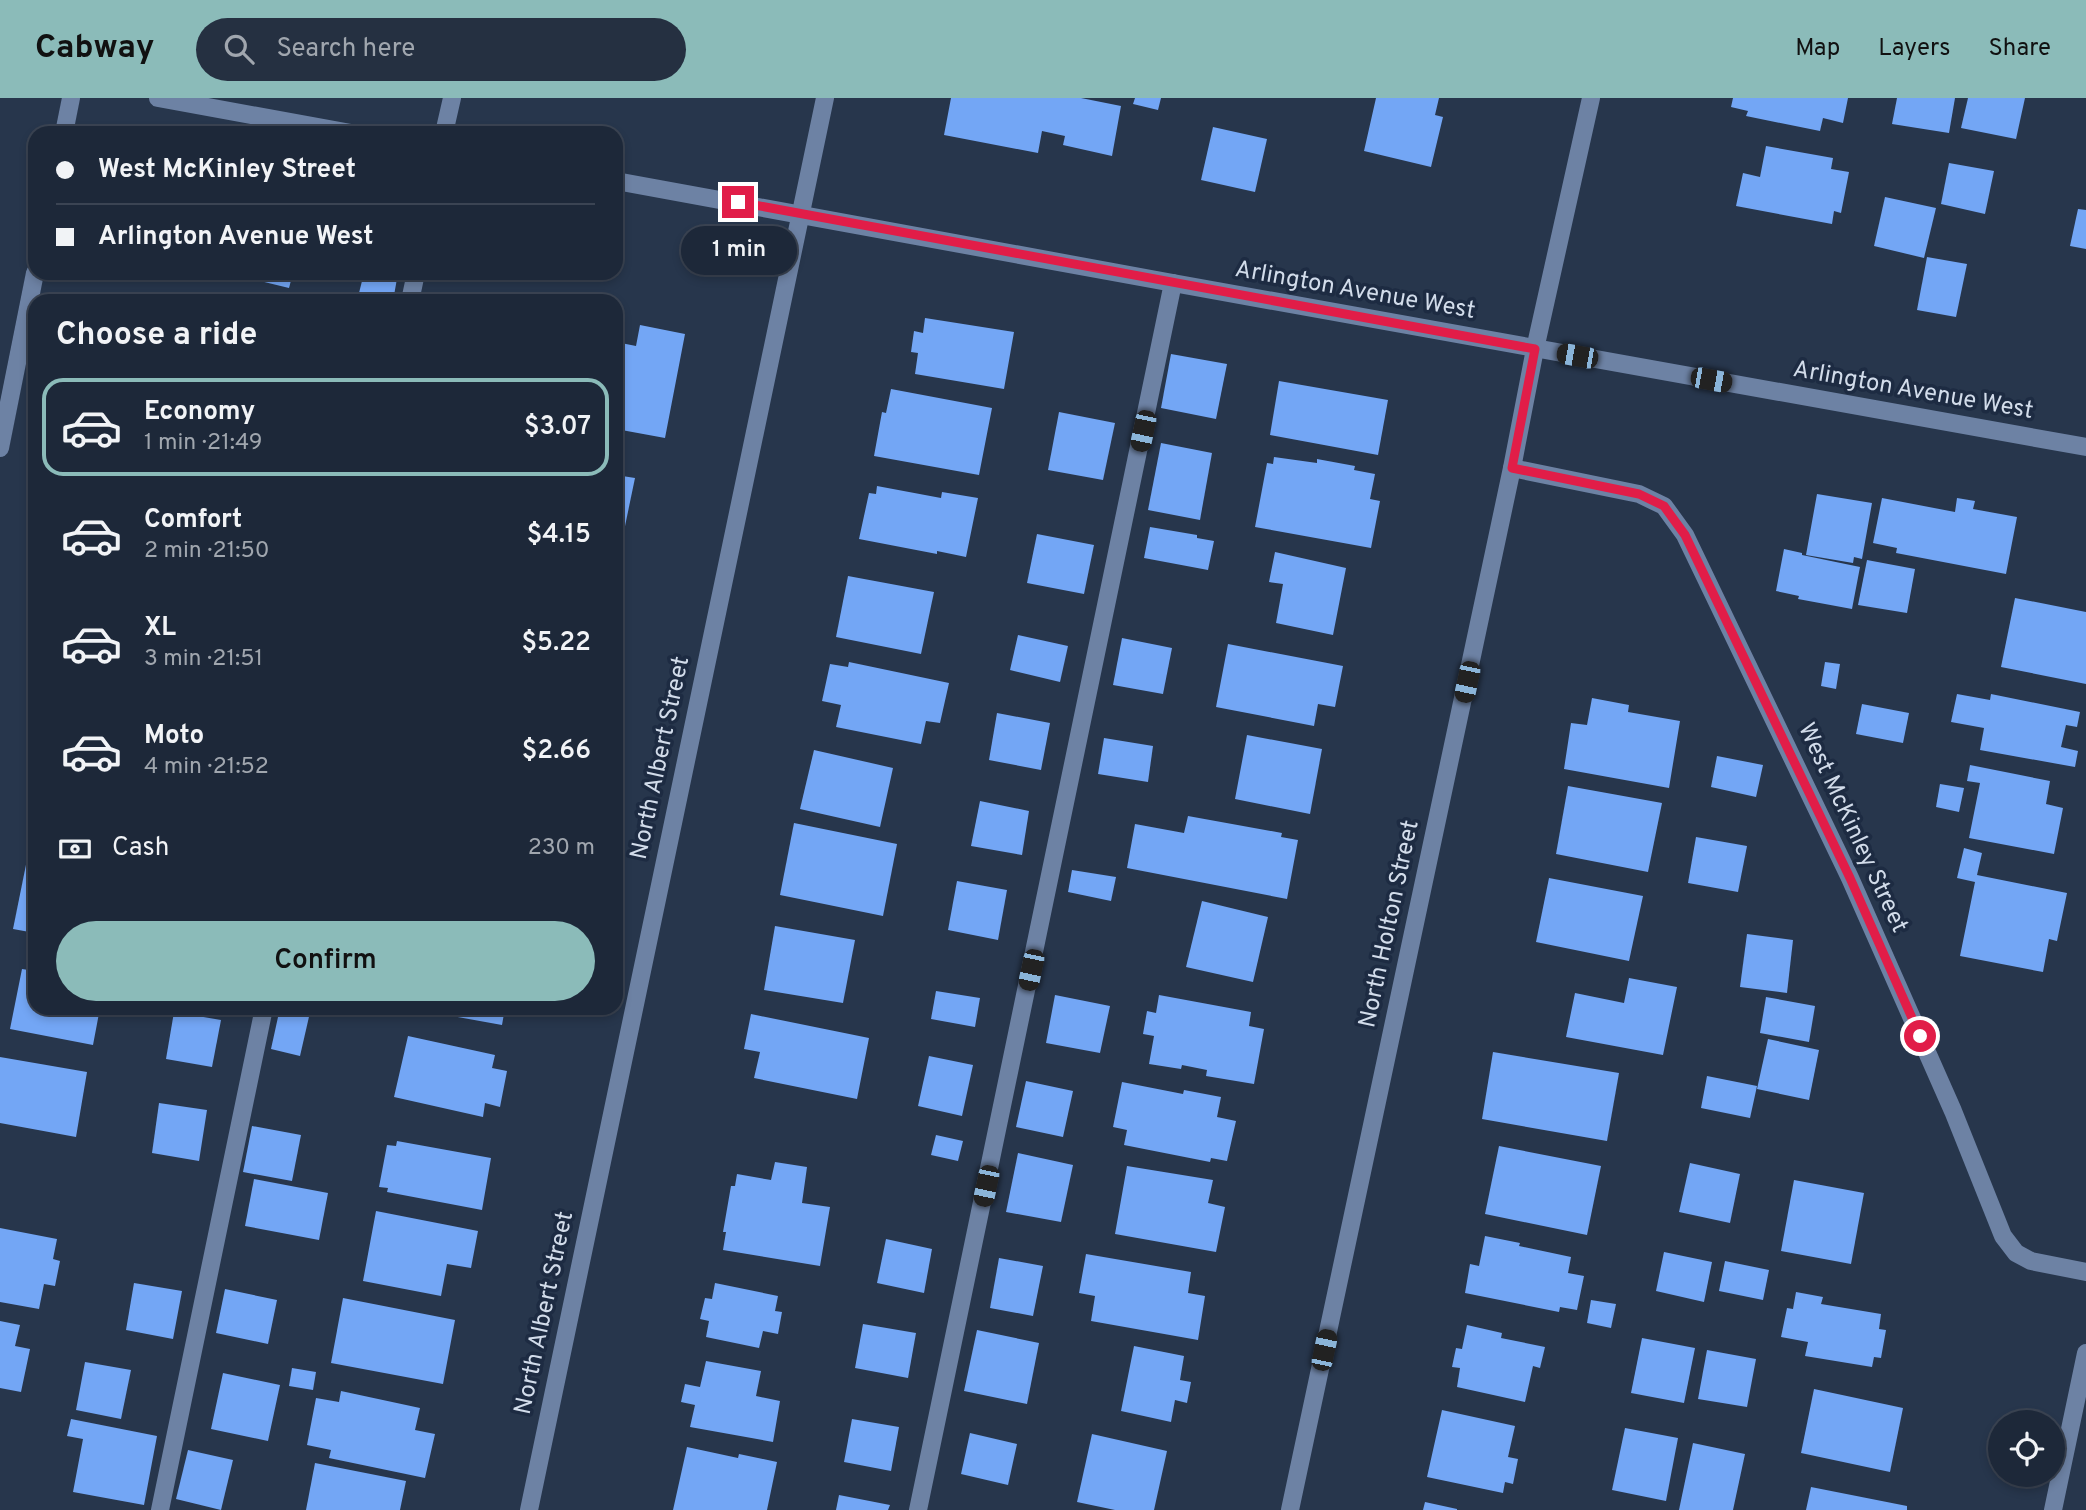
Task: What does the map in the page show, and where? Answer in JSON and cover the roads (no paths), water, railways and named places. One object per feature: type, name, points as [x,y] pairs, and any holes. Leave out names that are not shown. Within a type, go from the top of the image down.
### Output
[{"type":"street","points":[[65,126],[71,98]]},
{"type":"street","points":[[158,98],[312,126]]},
{"type":"street","points":[[446,126],[452,98]]},
{"type":"street","name":"North Albert Street","points":[[529,1510],[825,98]]},
{"type":"street","points":[[1535,349],[1591,98]]},
{"type":"street","name":"Arlington Avenue West","points":[[623,182],[2086,447]]},
{"type":"street","points":[[918,1510],[1173,283]]},
{"type":"street","points":[[0,447],[28,308]]},
{"type":"street","name":"North Holton Street","points":[[1290,1510],[1535,349]]},
{"type":"street","name":"West McKinley Street","points":[[1512,468],[1639,494],[1664,506],[1685,535],[1850,878],[1958,1122],[2003,1236],[2016,1253],[2031,1261],[2086,1272]]},
{"type":"street","points":[[160,1510],[263,1015]]},
{"type":"street","points":[[2053,1510],[2086,1353]]}]
